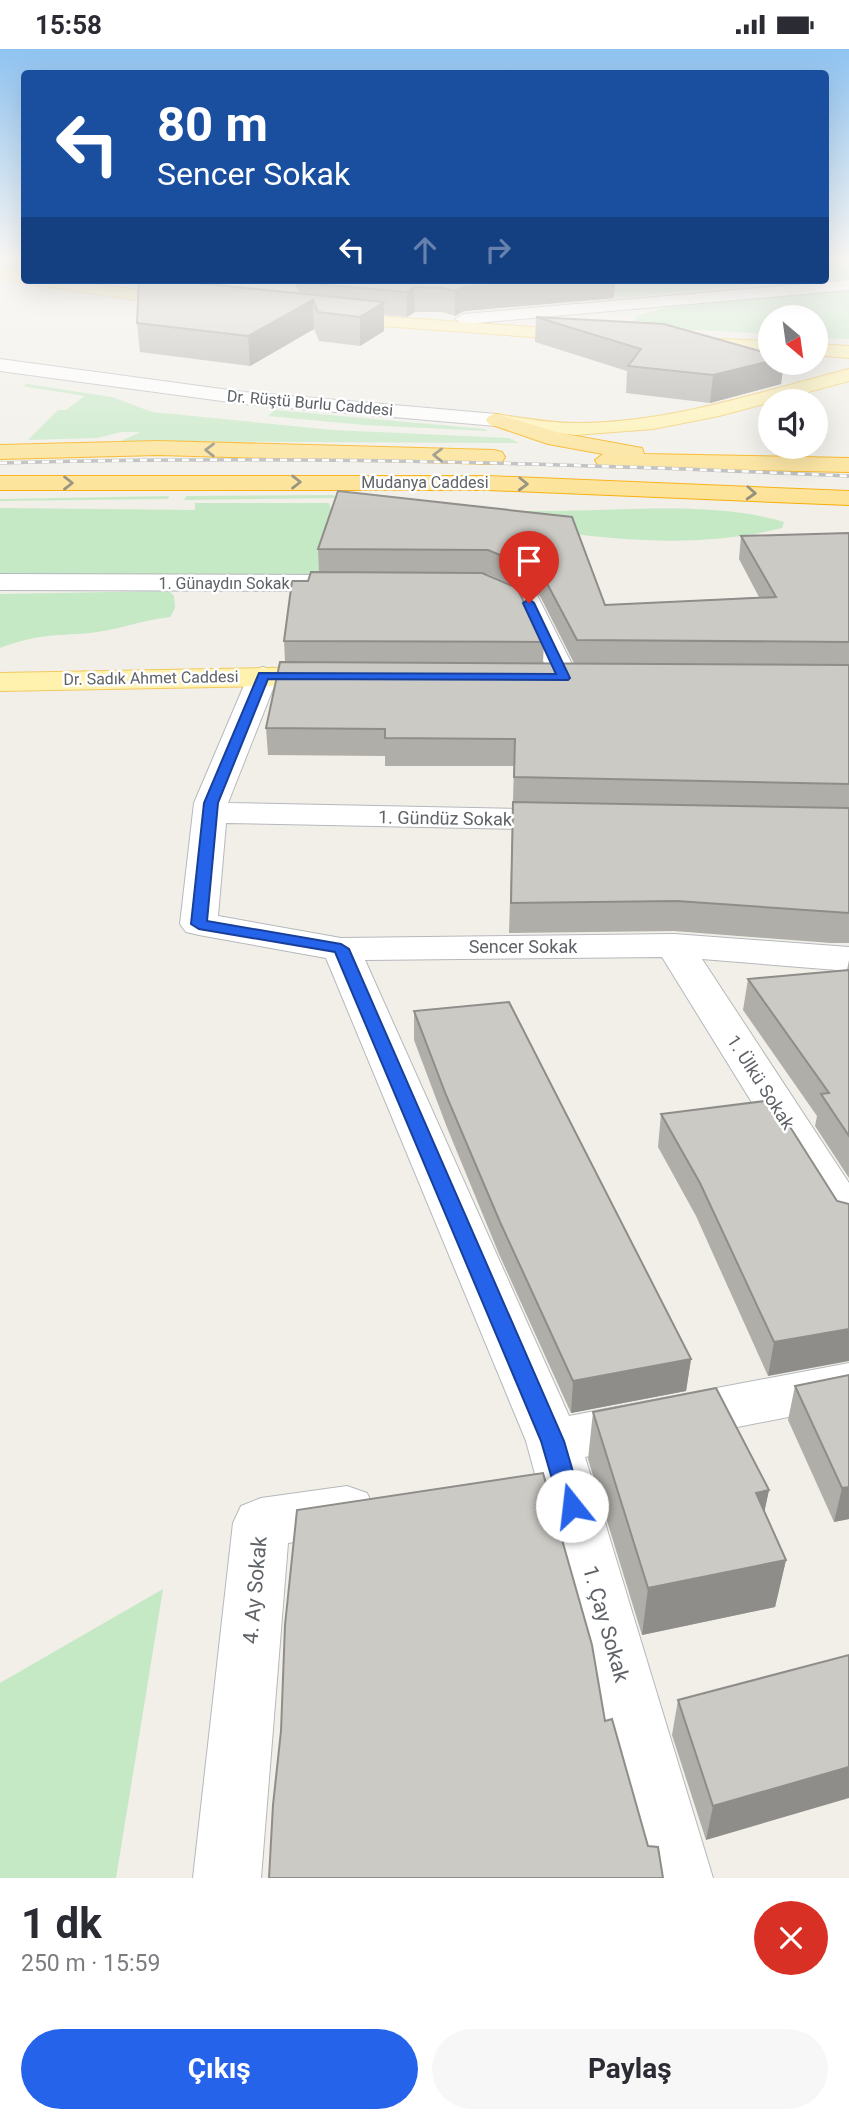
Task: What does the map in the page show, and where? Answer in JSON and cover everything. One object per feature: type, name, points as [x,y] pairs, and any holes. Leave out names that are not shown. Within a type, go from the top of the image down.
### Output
[{"type":"highway","points":[[496,420],[556,439],[684,462]]},
{"type":"highway","name":"Mudanya Caddesi","points":[[0,452],[158,448],[518,457]]},
{"type":"highway","points":[[546,458],[849,465]]},
{"type":"highway","name":"Mudanya Caddesi","points":[[0,483],[488,483],[849,498]]},
{"type":"main road","points":[[723,341],[758,346]]},
{"type":"main road","points":[[828,351],[849,352]]},
{"type":"main road","points":[[496,420],[540,427],[586,429],[644,424],[697,415],[849,375]]},
{"type":"main road","name":"Dr. Sadık Ahmet Caddesi","points":[[0,682],[263,676],[359,677]]},
{"type":"street","name":"Dr. Rüştü Burlu Caddesi","points":[[0,365],[244,398],[496,420]]},
{"type":"street","name":"1. Günaydın Sokak","points":[[0,582],[375,583]]},
{"type":"street","points":[[445,584],[486,584],[529,603],[564,678]]},
{"type":"street","points":[[210,813],[211,803],[263,676]]},
{"type":"street","name":"1. Gündüz Sokak","points":[[210,813],[599,820]]},
{"type":"street","name":"Sencer Sokak","points":[[210,813],[199,924],[341,949],[674,945],[849,959]]},
{"type":"street","name":"1. Ülkü Sokak","points":[[674,945],[849,1220]]},
{"type":"street","name":"1. Çay Sokak","points":[[341,949],[542,1469],[679,1878]]},
{"type":"street","points":[[542,1469],[849,1384]]},
{"type":"street","name":"4. Ay Sokak","points":[[228,1878],[261,1523],[399,1503]]},
{"type":"green space","points":[[27,384],[112,397],[152,412],[333,430],[509,438],[519,443],[121,441],[140,432],[121,432],[98,438],[28,440],[58,410],[66,410],[85,396],[22,386]]},
{"type":"green space","points":[[275,410],[488,431],[364,425],[268,416]]},
{"type":"green space","points":[[333,495],[337,498],[184,500],[186,496]]},
{"type":"green space","points":[[169,496],[168,499],[0,501],[0,499]]},
{"type":"green space","points":[[195,503],[329,503],[332,512],[320,576],[0,578],[0,508],[195,510]]},
{"type":"green space","points":[[400,505],[522,511],[695,509],[755,515],[784,522],[782,528],[735,537],[639,540],[543,530]]},
{"type":"green space","points":[[169,591],[174,596],[175,608],[170,617],[100,632],[35,638],[0,648],[0,594]]},
{"type":"green space","points":[[163,1589],[116,1878],[0,1878],[0,1683]]},
{"type":"building","points":[[616,341],[725,341],[758,351],[758,364],[713,375],[628,366],[641,349]]},
{"type":"building","points":[[338,491],[572,517],[605,605],[776,597],[741,536],[849,533],[849,642],[577,640],[541,572],[488,550],[318,549]]},
{"type":"building","points":[[311,572],[482,573],[517,588],[544,642],[284,641],[292,581],[308,581]]},
{"type":"building","points":[[280,662],[849,665],[849,784],[514,777],[515,739],[385,738],[385,729],[266,728]]},
{"type":"building","points":[[513,802],[849,808],[849,913],[677,901],[511,903]]},
{"type":"building","points":[[849,970],[849,1136],[821,1094],[829,1093],[748,979]]},
{"type":"building","points":[[509,1002],[691,1359],[573,1381],[500,1222],[414,1011]]},
{"type":"building","points":[[773,1100],[837,1201],[849,1204],[849,1329],[774,1342],[700,1183],[661,1114]]},
{"type":"building","points":[[849,1375],[849,1487],[842,1488],[795,1386]]},
{"type":"building","points":[[716,1388],[769,1490],[756,1493],[786,1560],[648,1588],[593,1412]]},
{"type":"building","points":[[543,1473],[592,1645],[605,1721],[612,1719],[648,1846],[658,1847],[663,1878],[269,1878],[281,1731],[285,1625],[297,1510]]},
{"type":"building","points":[[849,1655],[849,1767],[713,1806],[678,1700]]},
{"type":"railway","points":[[0,463],[318,460],[637,467],[849,476]]},
{"type":"route","points":[[529,603],[564,678],[263,676],[211,803],[199,924],[341,949],[553,1441],[572,1506]]}]
